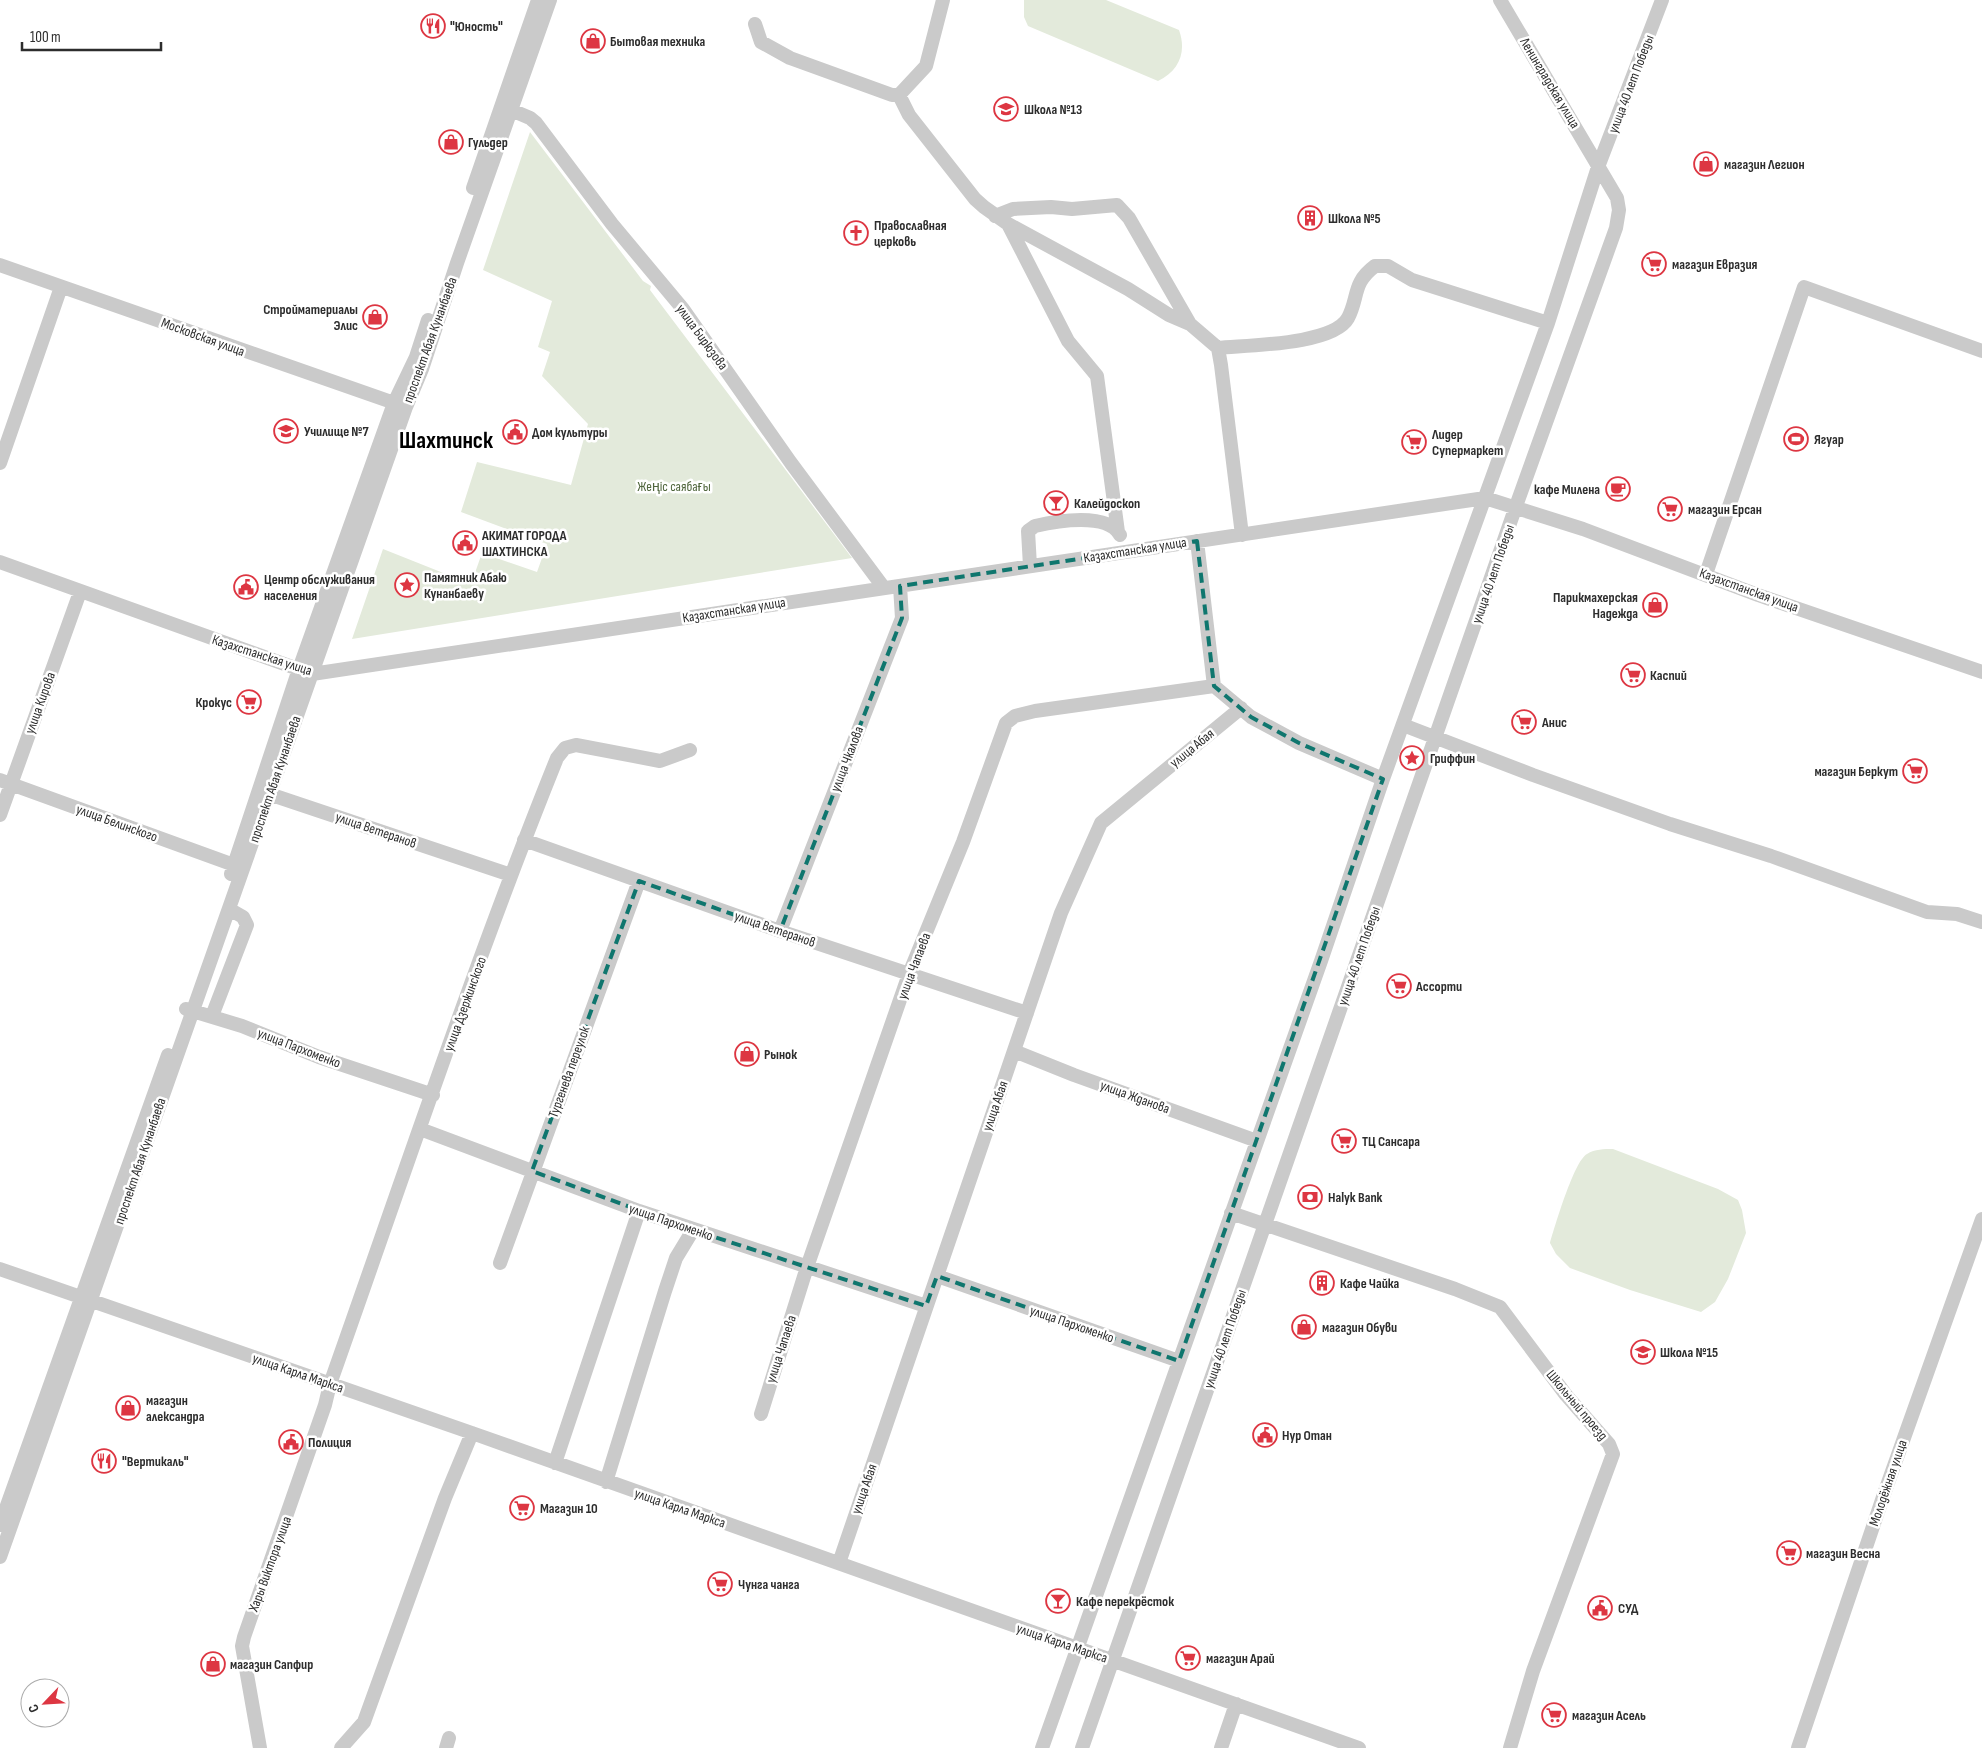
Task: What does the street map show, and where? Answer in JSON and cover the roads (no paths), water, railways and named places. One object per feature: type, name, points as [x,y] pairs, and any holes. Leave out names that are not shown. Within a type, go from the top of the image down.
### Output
[{"type":"street","name":"проспект Абая Кунанбаева","points":[[189,1010],[234,865],[400,405],[422,369],[506,107],[538,0]]},
{"type":"street","name":"проспект Абая Кунанбаева","points":[[506,107],[550,0]]},
{"type":"street","points":[[755,24],[761,42],[790,58],[892,95],[899,95],[926,66],[943,0]]},
{"type":"street","name":"Ленинградская улица","points":[[1500,0],[1598,168]]},
{"type":"street","name":"улица 40 лет Победы","points":[[1042,1748],[1383,779],[1548,323],[1598,168],[1662,0]]},
{"type":"street","points":[[899,95],[909,115],[975,199],[995,216],[1128,289],[1169,316],[1190,324]]},
{"type":"street","name":"улица Бирюзова","points":[[506,107],[536,123],[612,224],[683,309],[791,463],[884,588]]},
{"type":"street","name":"улица 40 лет Победы","points":[[1082,1748],[1516,506],[1616,228],[1619,210],[1617,198],[1598,168]]},
{"type":"street","points":[[995,216],[1014,209],[1051,207],[1072,209],[1117,205],[1128,218],[1190,324],[1218,348],[1242,534]]},
{"type":"street","points":[[1008,224],[1068,341],[1097,376],[1118,532],[1128,551]]},
{"type":"street","name":"Московская улица","points":[[0,265],[400,405]]},
{"type":"street","points":[[1218,348],[1313,339],[1336,331],[1347,320],[1353,306],[1357,286],[1375,266],[1388,266],[1412,280],[1548,323]]},
{"type":"street","points":[[0,463],[61,286]]},
{"type":"street","points":[[1706,574],[1804,287],[1982,351]]},
{"type":"street","name":"Казахстанская улица","points":[[0,562],[305,671],[900,586],[1484,498],[1516,506],[1706,574],[1758,595],[1982,672]]},
{"type":"street","points":[[1030,566],[1028,531],[1035,526],[1085,520],[1105,523],[1118,532]]},
{"type":"street","points":[[1197,541],[1214,686],[1251,717],[1299,743],[1383,779]]},
{"type":"street","name":"улица Чкалова","points":[[780,931],[902,618],[900,586]]},
{"type":"street","name":"улица Кирова","points":[[0,815],[5,782],[80,592]]},
{"type":"street","name":"проспект Абая Кунанбаева","points":[[0,1525],[85,1300],[189,1010],[229,909],[269,794],[305,671]]},
{"type":"street","name":"улица Чапаева","points":[[760,1414],[807,1267],[909,974],[963,842],[1006,723],[1015,716],[1035,711],[1214,686]]},
{"type":"street","name":"улица Абая","points":[[839,1563],[1061,913],[1101,823],[1241,708]]},
{"type":"street","points":[[1403,725],[1494,761],[1634,811],[1771,856],[1927,912],[1957,914],[1982,922]]},
{"type":"street","name":"улица Дзержинского","points":[[330,1384],[511,875],[556,758],[565,748],[576,746],[660,761],[690,750]]},
{"type":"street","name":"улица Белинского","points":[[5,782],[234,865]]},
{"type":"street","name":"улица Ветеранов","points":[[269,794],[511,875]]},
{"type":"street","name":"улица Ветеранов","points":[[524,840],[780,931],[1027,1013]]},
{"type":"street","name":"Тургенева переулок","points":[[500,1263],[639,881]]},
{"type":"street","points":[[212,1016],[247,925],[243,917],[229,909]]},
{"type":"street","name":"улица Пархоменко","points":[[189,1010],[212,1016],[319,1057],[433,1095]]},
{"type":"street","name":"улица Жданова","points":[[1014,1051],[1257,1141]]},
{"type":"street","name":"улица Пархоменко","points":[[420,1128],[639,1212],[926,1306]]},
{"type":"street","points":[[555,1463],[639,1212]]},
{"type":"street","name":"Школьный проезд","points":[[1231,1213],[1455,1289],[1500,1307],[1566,1395],[1609,1444],[1613,1454],[1533,1671],[1510,1748]]},
{"type":"street","name":"Молодёжная улица","points":[[1798,1748],[1884,1494],[1982,1219]]},
{"type":"street","points":[[606,1482],[664,1291],[676,1258],[693,1230]]},
{"type":"street","name":"улица Карла Маркса","points":[[0,1270],[472,1433],[1359,1748]]},
{"type":"street","name":"улица Пархоменко","points":[[937,1276],[1179,1361]]},
{"type":"street","name":"проспект Абая Кунанбаева","points":[[0,1557],[85,1300]]},
{"type":"street","name":"Хары Виктора улица","points":[[260,1748],[242,1646],[325,1405],[330,1384]]},
{"type":"street","points":[[341,1748],[364,1722],[445,1498],[472,1433]]},
{"type":"street","points":[[1221,1748],[1236,1704]]},
{"type":"place","name":"\"Юность\"","points":[[433,26]]},
{"type":"place","name":"Бытовая техника","points":[[593,41]]},
{"type":"place","name":"Школа №13","points":[[1006,109]]},
{"type":"place","name":"Гульдер","points":[[451,142]]},
{"type":"place","name":"магазин Легион","points":[[1706,164]]},
{"type":"place","name":"Школа №5","points":[[1310,218]]},
{"type":"place","name":"Православная церковь","points":[[856,233]]},
{"type":"place","name":"магазин Евразия","points":[[1654,264]]},
{"type":"place","name":"Стройматериалы Элис","points":[[375,317]]},
{"type":"place","name":"Училище №7","points":[[286,431]]},
{"type":"place","name":"Дом культуры","points":[[515,432]]},
{"type":"place","name":"Ягуар","points":[[1796,439]]},
{"type":"place","name":"Лидер Супермаркет","points":[[1414,442]]},
{"type":"place","name":"кафе Милена","points":[[1618,489]]},
{"type":"place","name":"Калейдоскоп","points":[[1056,503]]},
{"type":"place","name":"магазин Ерсан","points":[[1670,509]]},
{"type":"place","name":"АКИМАТ ГОРОДА ШАХТИНСКА","points":[[465,543]]},
{"type":"place","name":"Памятник Абаю Кунанбаеву","points":[[407,585]]},
{"type":"place","name":"Центр обслуживания населения","points":[[246,587]]},
{"type":"place","name":"Парикмахерская Надежда","points":[[1655,605]]},
{"type":"place","name":"Каспий","points":[[1633,675]]},
{"type":"place","name":"Крокус","points":[[249,702]]},
{"type":"place","name":"Анис","points":[[1524,722]]},
{"type":"place","name":"Гриффин","points":[[1412,758]]},
{"type":"place","name":"магазин Беркут","points":[[1915,771]]},
{"type":"place","name":"Ассорти","points":[[1399,986]]},
{"type":"place","name":"Рынок","points":[[747,1054]]},
{"type":"place","name":"ТЦ Сансара","points":[[1344,1141]]},
{"type":"place","name":"Halyk Bank","points":[[1310,1197]]},
{"type":"place","name":"Кафе Чайка","points":[[1322,1283]]},
{"type":"place","name":"магазин Обуви","points":[[1304,1327]]},
{"type":"place","name":"Школа №15","points":[[1643,1352]]},
{"type":"place","name":"магазин александра","points":[[128,1408]]},
{"type":"place","name":"Нур Отан","points":[[1265,1435]]},
{"type":"place","name":"Полиция","points":[[291,1442]]},
{"type":"place","name":"\"Вертикаль\"","points":[[104,1461]]},
{"type":"place","name":"Магазин 10","points":[[522,1508]]},
{"type":"place","name":"магазин Весна","points":[[1789,1553]]},
{"type":"place","name":"Чунга чанга","points":[[720,1584]]},
{"type":"place","name":"Кафе перекрёсток","points":[[1058,1601]]},
{"type":"place","name":"СУД","points":[[1600,1608]]},
{"type":"place","name":"магазин Арай","points":[[1188,1658]]},
{"type":"place","name":"магазин Сапфир","points":[[213,1664]]},
{"type":"place","name":"магазин Асель","points":[[1554,1715]]},
{"type":"district","name":"Шахтинск","points":[[446,440]]},
{"type":"park label","name":"Жеңіс саябағы","points":[[674,486]]}]
